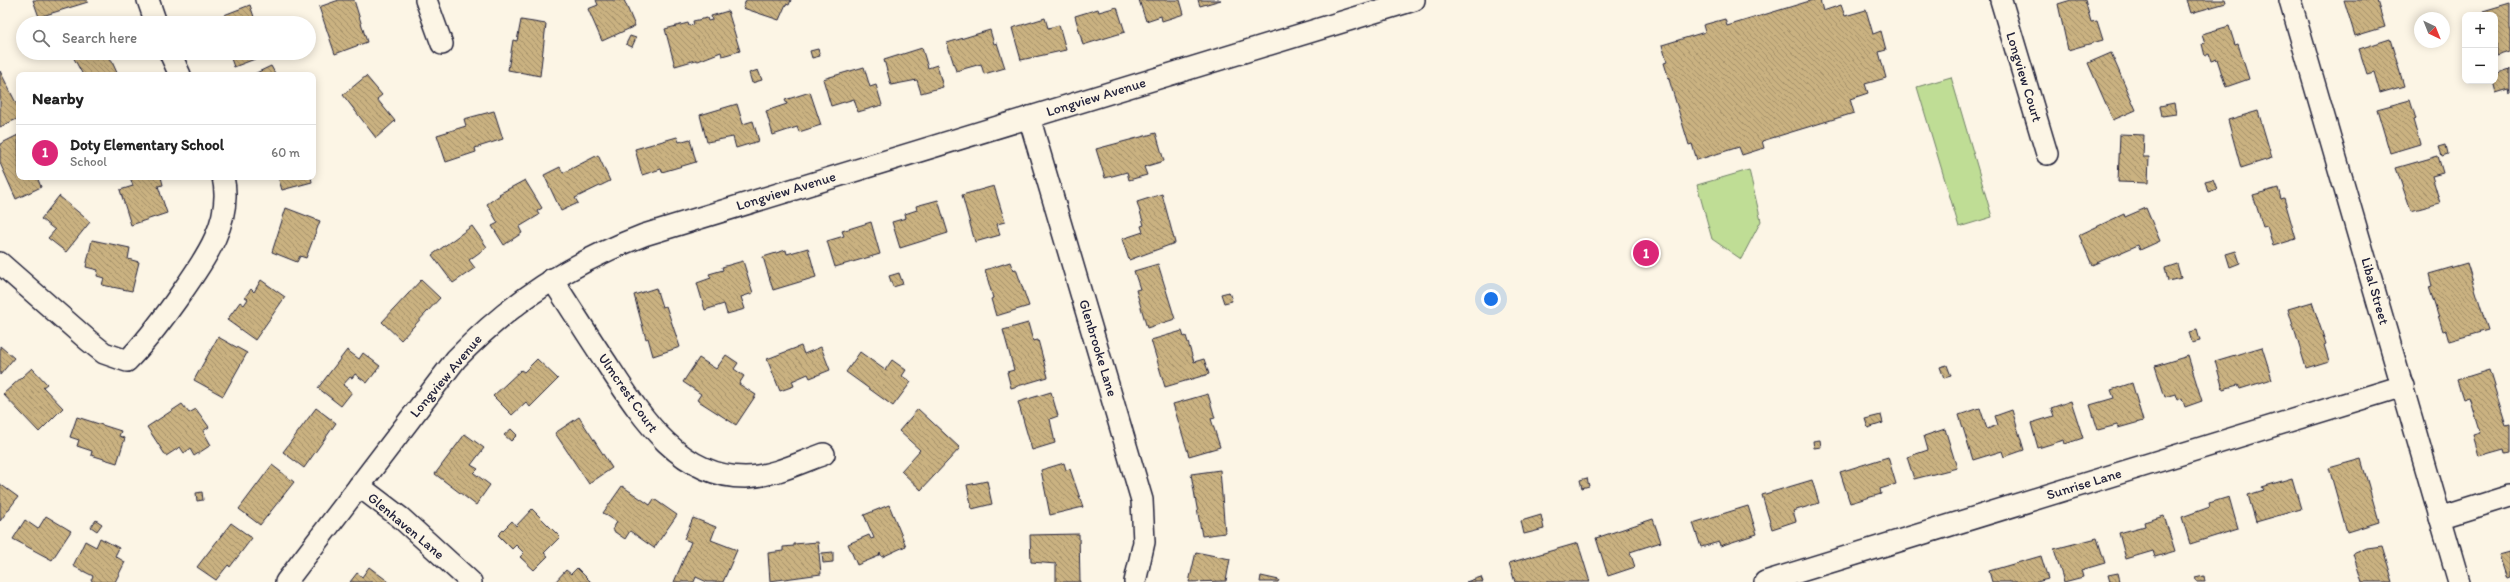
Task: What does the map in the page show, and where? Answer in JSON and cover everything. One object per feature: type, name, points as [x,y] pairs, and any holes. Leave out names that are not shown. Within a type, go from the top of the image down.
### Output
[{"type":"street","points":[[148,0],[154,16]]},
{"type":"street","points":[[426,0],[442,44]]},
{"type":"street","name":"Longview Avenue","points":[[286,582],[456,359],[484,330],[516,303],[552,279],[591,257],[644,235],[1414,0]]},
{"type":"street","name":"Longview Court","points":[[2001,0],[2047,154]]},
{"type":"street","name":"Libal Street","points":[[2290,0],[2459,582]]},
{"type":"street","points":[[173,60],[179,72]]},
{"type":"street","name":"Glenbrooke Lane","points":[[1030,117],[1142,500],[1144,542],[1135,582]]},
{"type":"street","points":[[0,263],[99,349],[127,361],[144,344],[208,252],[224,213],[225,194],[223,180]]},
{"type":"street","name":"Ulmcrest Court","points":[[552,279],[645,422],[673,449],[693,462],[709,470],[745,477],[766,476],[824,454]]},
{"type":"street","name":"Sunrise Lane","points":[[1765,582],[2403,386]]},
{"type":"street","name":"Glenhaven Lane","points":[[359,486],[401,518],[471,582]]},
{"type":"street","points":[[2440,518],[2510,496]]},
{"type":"green space","points":[[1951,77],[1992,217],[1959,227],[1917,87]]},
{"type":"green space","points":[[1749,170],[1761,221],[1741,259],[1712,239],[1697,185]]},
{"type":"building","points":[[33,0],[87,0],[88,2],[42,16],[39,16]]},
{"type":"building","points":[[339,0],[354,0],[367,42],[335,54],[319,7]]},
{"type":"building","points":[[596,0],[624,0],[635,26],[602,41],[588,9],[598,5]]},
{"type":"building","points":[[746,0],[791,0],[789,5],[786,4],[779,20],[743,8]]},
{"type":"building","points":[[1139,0],[1180,0],[1184,14],[1162,21],[1161,16],[1146,21]]},
{"type":"building","points":[[1198,0],[1221,0],[1200,6]]},
{"type":"building","points":[[1813,0],[1820,0],[1823,11],[1841,5],[1845,16],[1866,10],[1873,34],[1881,31],[1886,50],[1879,52],[1886,78],[1865,84],[1868,93],[1850,99],[1854,113],[1762,141],[1764,148],[1742,155],[1739,147],[1697,160],[1692,144],[1689,145],[1664,63],[1667,62],[1662,45],[1705,32],[1703,25],[1725,19],[1727,26]]},
{"type":"building","points":[[2071,0],[2085,0],[2091,22],[2097,21],[2103,40],[2068,50],[2058,4]]},
{"type":"building","points":[[2187,0],[2225,0],[2226,3],[2191,13]]},
{"type":"building","points":[[2344,0],[2381,0],[2377,1],[2385,27],[2355,36]]},
{"type":"building","points":[[2510,3],[2510,52],[2498,56],[2498,12],[2483,11]]},
{"type":"building","points":[[250,5],[254,16],[224,16]]},
{"type":"building","points":[[1117,7],[1125,32],[1083,45],[1075,16],[1098,9],[1099,12]]},
{"type":"building","points":[[728,11],[740,51],[722,56],[721,52],[698,61],[696,60],[675,66],[665,29],[688,23],[689,26],[694,25],[693,21],[707,18],[708,21],[712,20],[711,16]]},
{"type":"building","points":[[1045,18],[1048,28],[1059,25],[1066,50],[1021,60],[1012,28]]},
{"type":"building","points":[[521,20],[546,24],[540,76],[508,70],[513,40],[517,41]]},
{"type":"building","points":[[2229,26],[2235,45],[2238,44],[2249,79],[2226,87],[2217,59],[2211,61],[2209,54],[2205,56],[2202,44],[2205,43],[2202,34]]},
{"type":"building","points":[[990,30],[994,44],[997,43],[1005,68],[984,74],[981,64],[956,71],[947,43]]},
{"type":"building","points":[[630,36],[636,38],[632,47],[626,44]]},
{"type":"building","points":[[2390,39],[2404,86],[2380,93],[2374,72],[2367,74],[2359,49]]},
{"type":"building","points":[[922,48],[928,68],[937,65],[943,87],[921,93],[917,80],[891,85],[884,60]]},
{"type":"building","points":[[818,49],[820,56],[812,58],[810,51]]},
{"type":"building","points":[[2111,53],[2136,110],[2113,120],[2088,63]]},
{"type":"building","points":[[75,60],[111,60],[117,72],[81,72]]},
{"type":"building","points":[[232,60],[252,60],[234,67]]},
{"type":"building","points":[[271,66],[274,72],[258,72]]},
{"type":"building","points":[[864,67],[870,87],[876,85],[882,105],[858,112],[854,99],[831,106],[823,79]]},
{"type":"building","points":[[2510,69],[2510,93],[2509,89],[2496,93],[2494,84],[2498,84],[2498,73]]},
{"type":"building","points":[[758,70],[762,80],[752,83],[749,73]]},
{"type":"building","points":[[0,71],[16,103],[16,119],[0,127]]},
{"type":"building","points":[[366,76],[382,95],[377,99],[395,121],[376,138],[343,95]]},
{"type":"building","points":[[810,92],[821,125],[799,132],[797,127],[773,135],[766,111],[787,104],[785,100]]},
{"type":"building","points":[[2410,100],[2416,119],[2413,120],[2420,144],[2390,153],[2377,109]]},
{"type":"building","points":[[2174,103],[2176,114],[2162,116],[2160,106]]},
{"type":"building","points":[[737,104],[743,124],[753,121],[759,141],[736,148],[733,137],[707,142],[700,115]]},
{"type":"building","points":[[494,111],[503,139],[475,148],[476,152],[446,162],[437,135],[466,126],[464,119]]},
{"type":"building","points":[[2258,111],[2272,158],[2241,168],[2228,120]]},
{"type":"building","points":[[1156,133],[1164,161],[1144,167],[1147,175],[1129,180],[1127,172],[1105,178],[1096,149]]},
{"type":"building","points":[[2120,134],[2144,135],[2143,157],[2149,157],[2148,183],[2118,182]]},
{"type":"building","points":[[16,136],[16,180],[38,180],[41,187],[16,199],[0,163],[0,144]]},
{"type":"building","points":[[677,137],[679,142],[690,139],[696,162],[662,172],[661,169],[642,175],[635,149]]},
{"type":"building","points":[[2446,145],[2448,154],[2442,156],[2439,147]]},
{"type":"building","points":[[598,155],[610,181],[575,198],[578,203],[561,211],[544,175],[560,167],[563,173]]},
{"type":"building","points":[[2438,156],[2443,173],[2432,176],[2440,203],[2411,211],[2396,168]]},
{"type":"building","points":[[2213,179],[2217,189],[2208,192],[2205,181]]},
{"type":"building","points":[[131,180],[162,180],[163,185],[158,186],[167,213],[131,225],[120,190],[133,186]]},
{"type":"building","points":[[279,180],[312,180],[312,182],[282,190]]},
{"type":"building","points":[[525,180],[542,208],[537,211],[539,215],[519,227],[522,233],[504,245],[492,226],[498,223],[487,204],[500,195],[499,194]]},
{"type":"building","points":[[994,186],[1005,222],[997,224],[1000,235],[975,242],[962,195]]},
{"type":"building","points":[[2278,188],[2281,199],[2284,198],[2296,239],[2273,246],[2267,226],[2263,227],[2253,195]]},
{"type":"building","points":[[1162,194],[1175,243],[1129,260],[1122,239],[1143,232],[1141,226],[1144,225],[1137,202]]},
{"type":"building","points":[[59,196],[90,222],[66,252],[48,238],[55,230],[41,219]]},
{"type":"building","points":[[938,200],[948,233],[900,248],[892,222],[906,218],[905,214],[917,210],[916,206]]},
{"type":"building","points":[[286,208],[320,221],[306,258],[300,256],[297,262],[272,252]]},
{"type":"building","points":[[2146,208],[2160,241],[2140,250],[2138,245],[2092,265],[2079,235],[2124,214],[2125,217]]},
{"type":"building","points":[[871,222],[880,254],[835,267],[827,241],[844,236],[842,231]]},
{"type":"building","points":[[472,226],[487,247],[469,260],[475,268],[453,283],[432,255]]},
{"type":"building","points":[[92,240],[130,248],[128,259],[139,262],[132,291],[102,285],[104,278],[97,276],[98,270],[86,267]]},
{"type":"building","points":[[808,248],[816,277],[773,290],[763,257],[786,250],[787,254]]},
{"type":"building","points":[[2236,251],[2240,263],[2230,267],[2226,254]]},
{"type":"building","points":[[743,261],[753,293],[741,297],[745,309],[727,314],[724,304],[705,310],[697,283],[711,278],[709,274],[723,270],[722,267]]},
{"type":"building","points":[[1010,262],[1013,270],[1016,269],[1029,306],[996,316],[991,299],[993,298],[985,270]]},
{"type":"building","points":[[2467,263],[2488,330],[2449,341],[2446,330],[2443,331],[2429,287],[2432,286],[2429,274]]},
{"type":"building","points":[[1158,264],[1175,319],[1147,328],[1136,290],[1140,289],[1134,271]]},
{"type":"building","points":[[2177,264],[2181,278],[2168,281],[2165,268]]},
{"type":"building","points":[[899,273],[903,284],[893,287],[889,276]]},
{"type":"building","points":[[261,280],[285,297],[255,340],[227,320],[240,302],[244,305],[248,299],[245,297],[251,289],[254,292]]},
{"type":"building","points":[[421,280],[440,298],[401,340],[382,322]]},
{"type":"building","points":[[656,288],[662,307],[666,306],[680,347],[653,356],[648,338],[646,339],[634,295]]},
{"type":"building","points":[[1229,292],[1232,301],[1224,303],[1221,294]]},
{"type":"building","points":[[2312,302],[2326,344],[2324,345],[2329,361],[2306,368],[2288,309]]},
{"type":"building","points":[[1028,323],[1033,341],[1038,340],[1048,377],[1011,388],[1007,372],[1014,370],[1003,330]]},
{"type":"building","points":[[2197,330],[2200,341],[2192,343],[2189,332]]},
{"type":"building","points":[[1182,331],[1184,337],[1186,336],[1194,362],[1204,359],[1209,374],[1165,387],[1151,340]]},
{"type":"building","points":[[218,337],[247,353],[223,396],[194,380]]},
{"type":"building","points":[[0,346],[14,358],[0,375]]},
{"type":"building","points":[[801,346],[804,354],[821,347],[830,370],[810,378],[808,374],[792,381],[794,386],[780,391],[767,359]]},
{"type":"building","points":[[2262,347],[2272,379],[2240,389],[2238,385],[2223,389],[2215,361]]},
{"type":"building","points":[[347,350],[359,359],[363,353],[380,366],[367,383],[355,374],[352,378],[350,377],[343,385],[352,392],[341,406],[318,388]]},
{"type":"building","points":[[860,352],[885,370],[892,360],[906,370],[902,376],[911,382],[893,406],[846,372]]},
{"type":"building","points":[[726,355],[738,363],[734,369],[744,376],[739,384],[756,395],[736,425],[697,400],[701,394],[683,382],[699,358],[716,369]]},
{"type":"building","points":[[2188,356],[2202,401],[2185,407],[2182,398],[2177,400],[2175,394],[2165,397],[2155,366]]},
{"type":"building","points":[[537,359],[558,379],[530,407],[526,402],[512,415],[493,396],[521,370],[524,372]]},
{"type":"building","points":[[1947,365],[1951,376],[1944,378],[1940,367]]},
{"type":"building","points":[[32,368],[47,384],[43,387],[63,408],[39,432],[3,394]]},
{"type":"building","points":[[2489,370],[2506,425],[2510,424],[2510,453],[2505,454],[2504,449],[2479,456],[2473,435],[2480,433],[2469,397],[2463,399],[2457,380]]},
{"type":"building","points":[[2132,383],[2143,421],[2118,428],[2117,425],[2098,430],[2090,405],[2114,398],[2111,390]]},
{"type":"building","points":[[1051,392],[1058,416],[1050,419],[1055,443],[1032,450],[1018,402]]},
{"type":"building","points":[[1208,394],[1215,418],[1211,419],[1220,447],[1189,456],[1173,404]]},
{"type":"building","points":[[2071,401],[2083,438],[2065,444],[2064,440],[2038,448],[2031,423],[2054,416],[2051,408]]},
{"type":"building","points":[[182,404],[189,413],[196,409],[209,427],[203,431],[211,445],[194,456],[190,449],[184,453],[180,447],[166,456],[147,427]]},
{"type":"building","points":[[316,408],[336,423],[304,468],[283,452]]},
{"type":"building","points":[[1980,408],[1987,429],[1998,425],[1995,416],[2012,410],[2024,450],[2004,457],[2002,451],[1973,460],[1959,415]]},
{"type":"building","points":[[918,409],[960,448],[921,490],[901,471],[920,450],[899,431]]},
{"type":"building","points":[[1881,415],[1883,423],[1868,428],[1865,419]]},
{"type":"building","points":[[77,417],[121,431],[119,436],[125,438],[117,463],[91,455],[92,451],[77,446],[79,440],[70,437]]},
{"type":"building","points":[[579,417],[612,468],[589,484],[555,433]]},
{"type":"building","points":[[511,429],[517,435],[511,441],[504,435]]},
{"type":"building","points":[[1945,429],[1957,468],[1914,479],[1907,457],[1928,450],[1924,436]]},
{"type":"building","points":[[465,434],[484,448],[471,465],[478,469],[474,473],[490,485],[476,505],[435,474]]},
{"type":"building","points":[[1820,440],[1821,447],[1814,448],[1813,441]]},
{"type":"building","points":[[1888,457],[1896,484],[1880,489],[1881,494],[1850,503],[1840,472]]},
{"type":"building","points":[[2361,459],[2379,522],[2347,532],[2329,468]]},
{"type":"building","points":[[1064,463],[1066,470],[1070,469],[1083,507],[1050,515],[1041,470]]},
{"type":"building","points":[[272,465],[294,482],[260,525],[239,509]]},
{"type":"building","points":[[1220,470],[1225,533],[1202,536],[1191,474]]},
{"type":"building","points":[[1587,478],[1589,486],[1582,488],[1580,480]]},
{"type":"building","points":[[2292,478],[2301,509],[2256,522],[2248,495],[2264,490],[2262,487]]},
{"type":"building","points":[[1812,480],[1819,503],[1793,511],[1796,521],[1772,529],[1762,495]]},
{"type":"building","points":[[987,481],[992,504],[972,509],[967,485]]},
{"type":"building","points":[[0,484],[18,497],[0,521]]},
{"type":"building","points":[[622,486],[650,505],[654,499],[677,515],[654,548],[630,531],[625,539],[612,530],[617,522],[603,513]]},
{"type":"building","points":[[202,492],[203,500],[197,501],[196,493]]},
{"type":"building","points":[[2229,497],[2238,529],[2190,544],[2182,517],[2210,507],[2209,503]]},
{"type":"building","points":[[889,505],[906,546],[882,557],[880,553],[879,556],[857,565],[848,544],[869,535],[871,539],[874,538],[864,515]]},
{"type":"building","points":[[1748,506],[1757,534],[1720,546],[1719,542],[1701,547],[1693,523]]},
{"type":"building","points":[[532,509],[560,537],[544,553],[548,556],[534,570],[520,557],[524,553],[516,545],[512,549],[498,535],[512,521],[516,526]]},
{"type":"building","points":[[1541,515],[1544,529],[1524,534],[1521,521]]},
{"type":"building","points":[[46,516],[71,531],[52,560],[13,539],[25,520],[38,529]]},
{"type":"building","points":[[2164,516],[2175,551],[2155,557],[2153,551],[2126,559],[2119,533],[2145,526],[2144,522]]},
{"type":"building","points":[[693,518],[716,527],[711,540],[737,550],[723,582],[707,582],[696,577],[694,582],[674,582],[691,542],[684,539]]},
{"type":"building","points":[[1653,519],[1661,542],[1630,552],[1635,567],[1608,576],[1596,538]]},
{"type":"building","points":[[96,520],[102,524],[97,531],[91,527]]},
{"type":"building","points":[[231,523],[252,538],[230,567],[228,565],[216,580],[197,567]]},
{"type":"building","points":[[1079,534],[1080,582],[1056,582],[1056,564],[1031,562],[1030,535]]},
{"type":"building","points":[[100,538],[119,548],[115,556],[125,562],[115,582],[94,582],[91,580],[93,576],[73,566],[85,541],[96,547]]},
{"type":"building","points":[[2097,538],[2105,563],[2081,570],[2083,577],[2064,582],[2054,549]]},
{"type":"building","points":[[818,542],[821,574],[770,581],[768,553],[783,551],[783,547],[794,546],[794,544]]},
{"type":"building","points":[[1578,543],[1590,582],[1515,582],[1509,563]]},
{"type":"building","points":[[2382,546],[2393,582],[2362,582],[2353,554],[2367,548]]},
{"type":"building","points":[[833,552],[833,562],[823,563],[822,553]]},
{"type":"building","points":[[1196,552],[1230,559],[1226,581],[1189,582]]},
{"type":"building","points":[[2510,552],[2510,578],[2507,579],[2499,555]]},
{"type":"building","points":[[2041,556],[2048,579],[2037,582],[1992,582],[1989,571]]},
{"type":"building","points":[[369,567],[389,582],[350,582],[357,573],[362,577]]},
{"type":"building","points":[[577,568],[591,582],[555,582],[566,570],[571,574]]},
{"type":"building","points":[[2118,573],[2120,581],[2110,582],[2108,575]]},
{"type":"building","points":[[1261,576],[1279,580],[1278,582],[1260,582]]},
{"type":"building","points":[[2204,576],[2205,582],[2197,582],[2195,578]]},
{"type":"building","points":[[1481,577],[1483,582],[1466,582]]},
{"type":"place","name":"Doty Elementary School","points":[[1646,253]]}]
